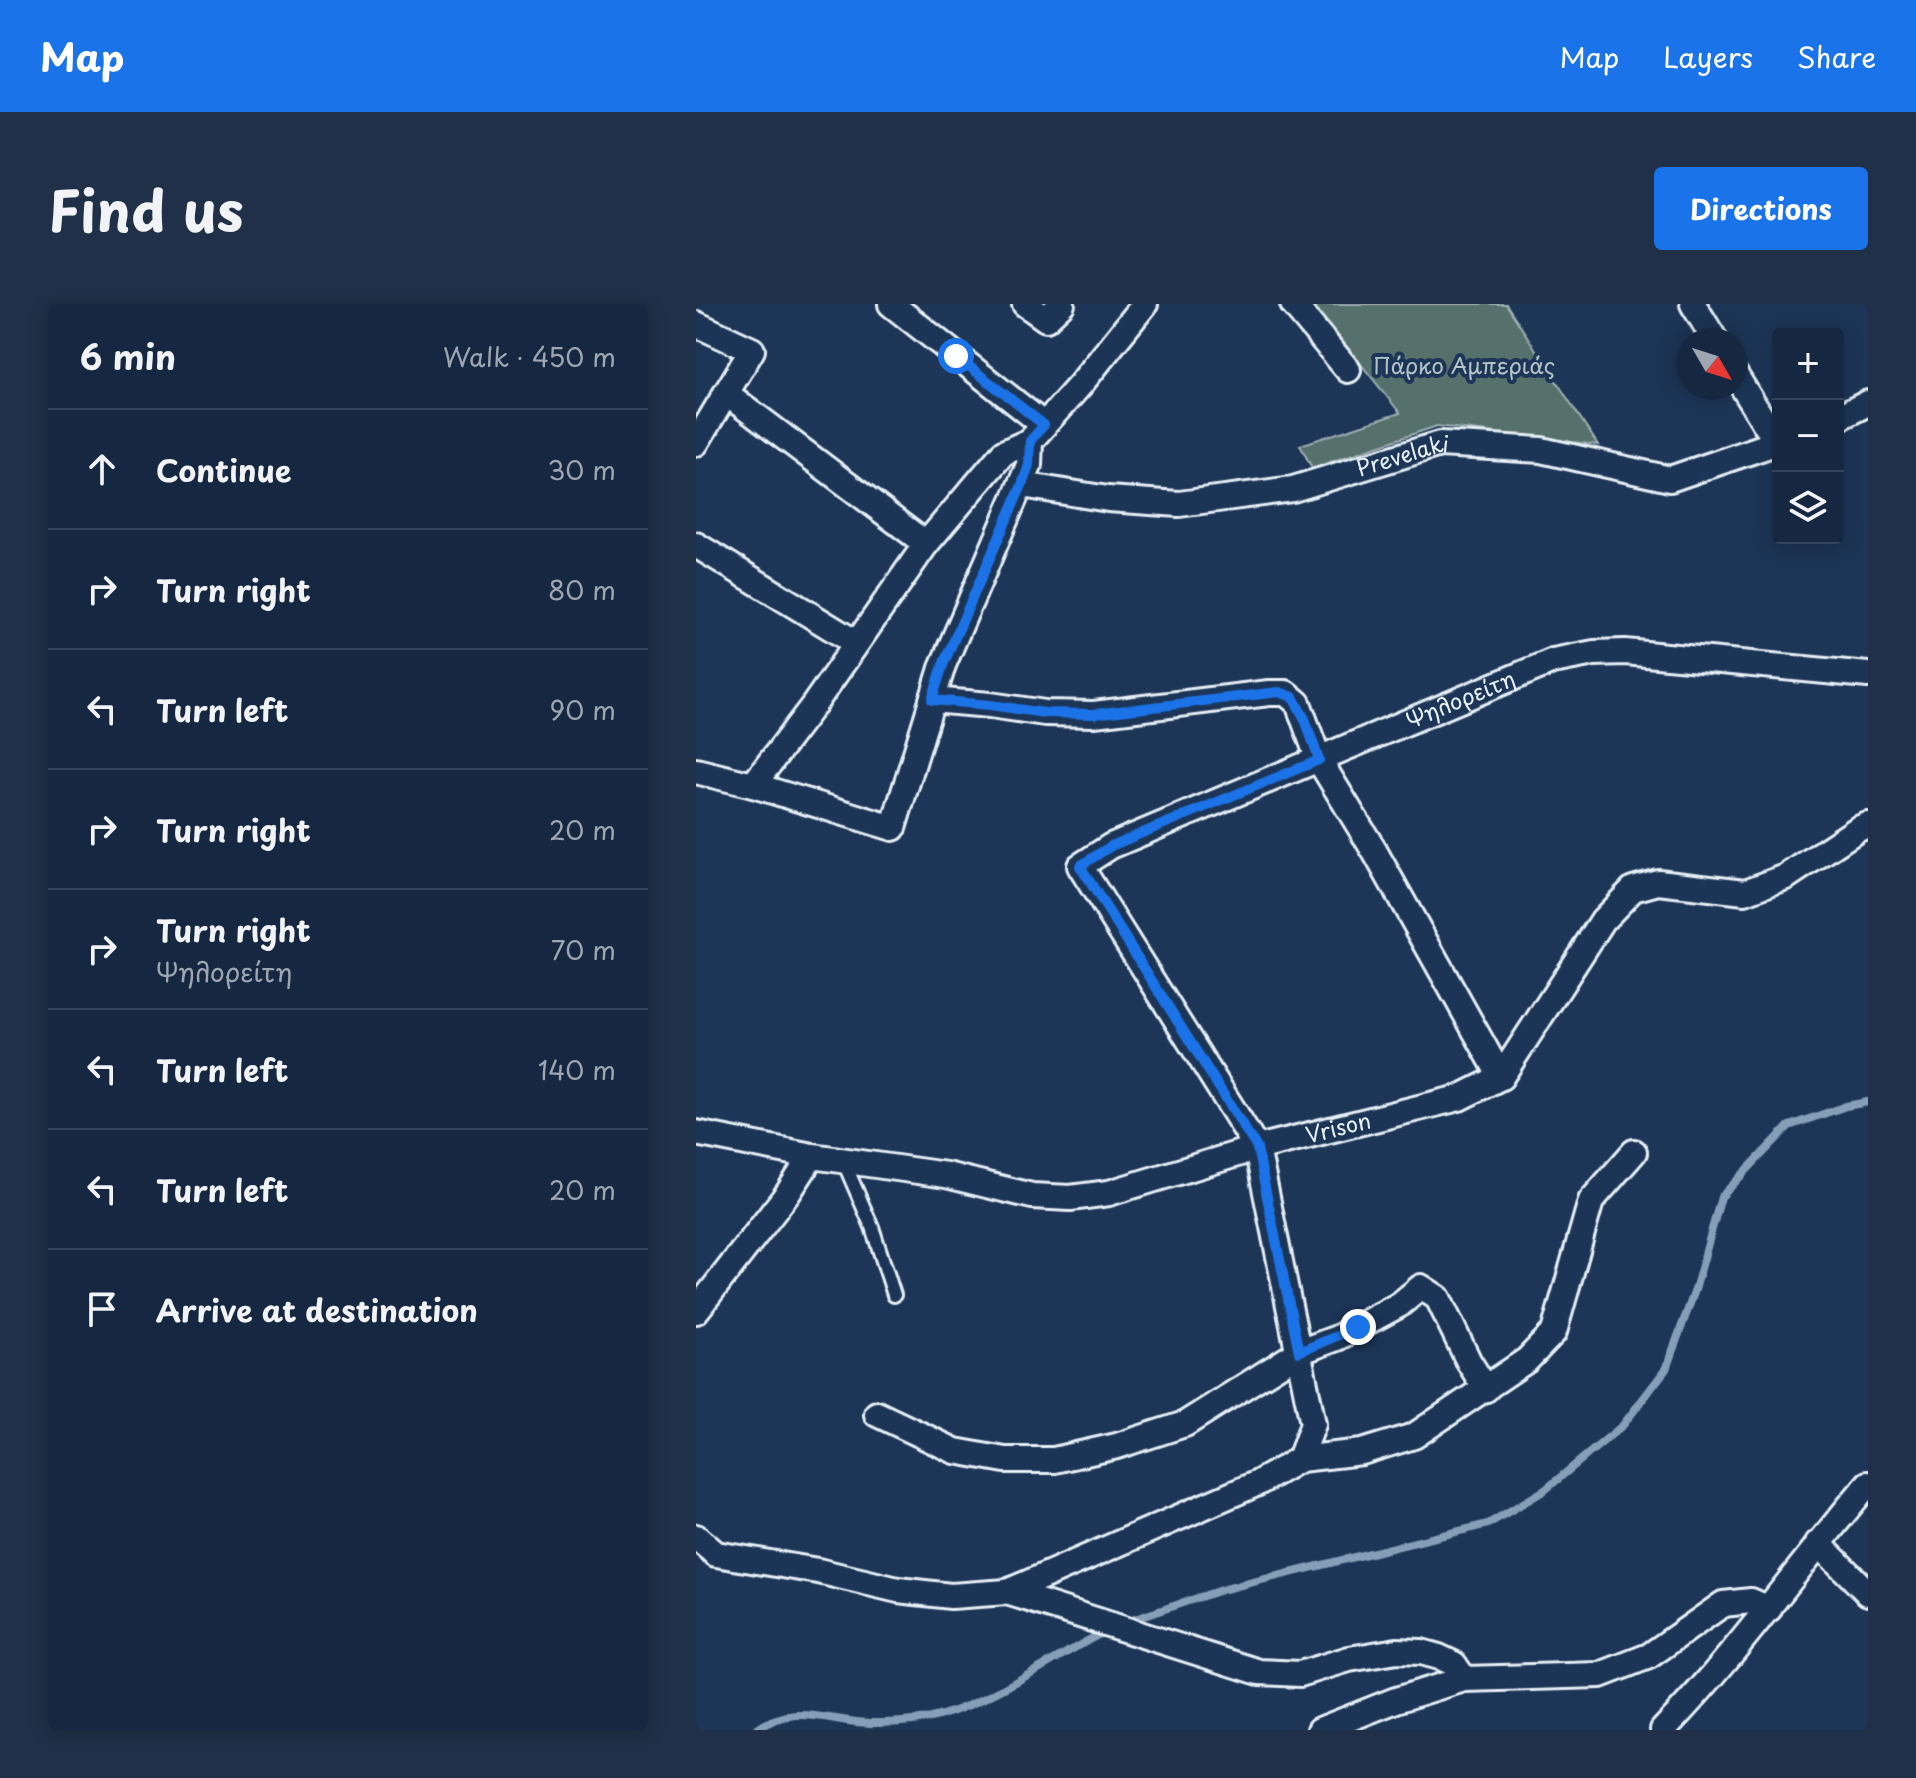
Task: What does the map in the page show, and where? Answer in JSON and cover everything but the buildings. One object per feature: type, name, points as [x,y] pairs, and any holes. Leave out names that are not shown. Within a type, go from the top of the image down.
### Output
[{"type":"street","points":[[891,304],[1037,433]]},
{"type":"street","points":[[1025,304],[1054,311]]},
{"type":"street","points":[[1293,304],[1348,370]]},
{"type":"street","points":[[1693,304],[1708,328]]},
{"type":"street","points":[[753,785],[813,706],[926,544],[1003,453],[1037,433],[1140,305]]},
{"type":"street","points":[[696,324],[752,350],[696,443]]},
{"type":"street","points":[[727,394],[926,544]]},
{"type":"street","points":[[1748,396],[1772,435]]},
{"type":"street","points":[[1844,415],[1868,403]]},
{"type":"street","points":[[696,771],[893,828],[943,665],[1022,485],[1037,433]]},
{"type":"street","name":"Prevelaki","points":[[1022,485],[1084,496],[1179,504],[1293,489],[1440,444],[1541,450],[1670,479],[1772,445]]},
{"type":"street","points":[[696,545],[856,643]]},
{"type":"street","name":"Ψηλορείτη","points":[[1257,1148],[1080,866],[1111,846],[1553,661],[1594,653],[1625,652],[1868,675]]},
{"type":"street","points":[[932,700],[1045,713],[1094,714],[1286,693],[1298,703],[1319,760],[1375,852],[1501,1077],[1603,920],[1617,902],[1633,889],[1658,882],[1745,892],[1786,877],[1868,825]]},
{"type":"street","name":"Vrison","points":[[696,1133],[812,1156],[946,1175],[1032,1196],[1070,1198],[1109,1193],[1257,1148],[1459,1098],[1501,1077]]},
{"type":"street","points":[[1257,1148],[1313,1424],[1300,1459]]},
{"type":"street","points":[[696,1537],[716,1554],[818,1571],[898,1590],[951,1596],[1007,1592],[1258,1483],[1300,1459],[1362,1452],[1414,1436],[1527,1360],[1554,1332],[1591,1201],[1634,1152]]},
{"type":"street","points":[[696,1311],[788,1193],[812,1156]]},
{"type":"street","points":[[877,1414],[955,1451],[1005,1460],[1054,1460],[1117,1446],[1185,1424],[1299,1352],[1337,1338],[1387,1312],[1421,1287],[1438,1298],[1469,1362],[1486,1389]]},
{"type":"street","points":[[1663,1730],[1702,1690],[1868,1484]]},
{"type":"street","points":[[1818,1543],[1868,1593]]},
{"type":"street","points":[[1007,1592],[1259,1672],[1300,1674],[1349,1659],[1397,1651],[1439,1657],[1454,1664],[1464,1679]]},
{"type":"street","points":[[1320,1730],[1396,1700],[1464,1679],[1600,1675],[1649,1656],[1723,1604],[1751,1601],[1769,1609]]},
{"type":"lane","points":[[843,1160],[872,1227],[894,1295]]},
{"type":"green space","name":"Πάρκο Αμπεριάς","points":[[1313,304],[1506,304],[1598,445],[1437,426],[1312,468],[1300,445],[1400,413]]},
{"type":"waterway","points":[[1126,1622],[1221,1590],[1488,1524],[1545,1490],[1623,1425],[1666,1369],[1695,1290],[1721,1197],[1789,1126],[1846,1106],[1868,1102]]},
{"type":"waterway","points":[[756,1730],[786,1716],[875,1723],[942,1715],[1005,1688],[1106,1631]]},
{"type":"route","points":[[956,356],[1044,425],[1030,441],[1029,465],[1022,485],[943,665],[932,700],[1045,713],[1094,714],[1279,692],[1293,697],[1305,719],[1319,760],[1111,846],[1080,866],[1257,1148],[1299,1352],[1358,1327]]}]
